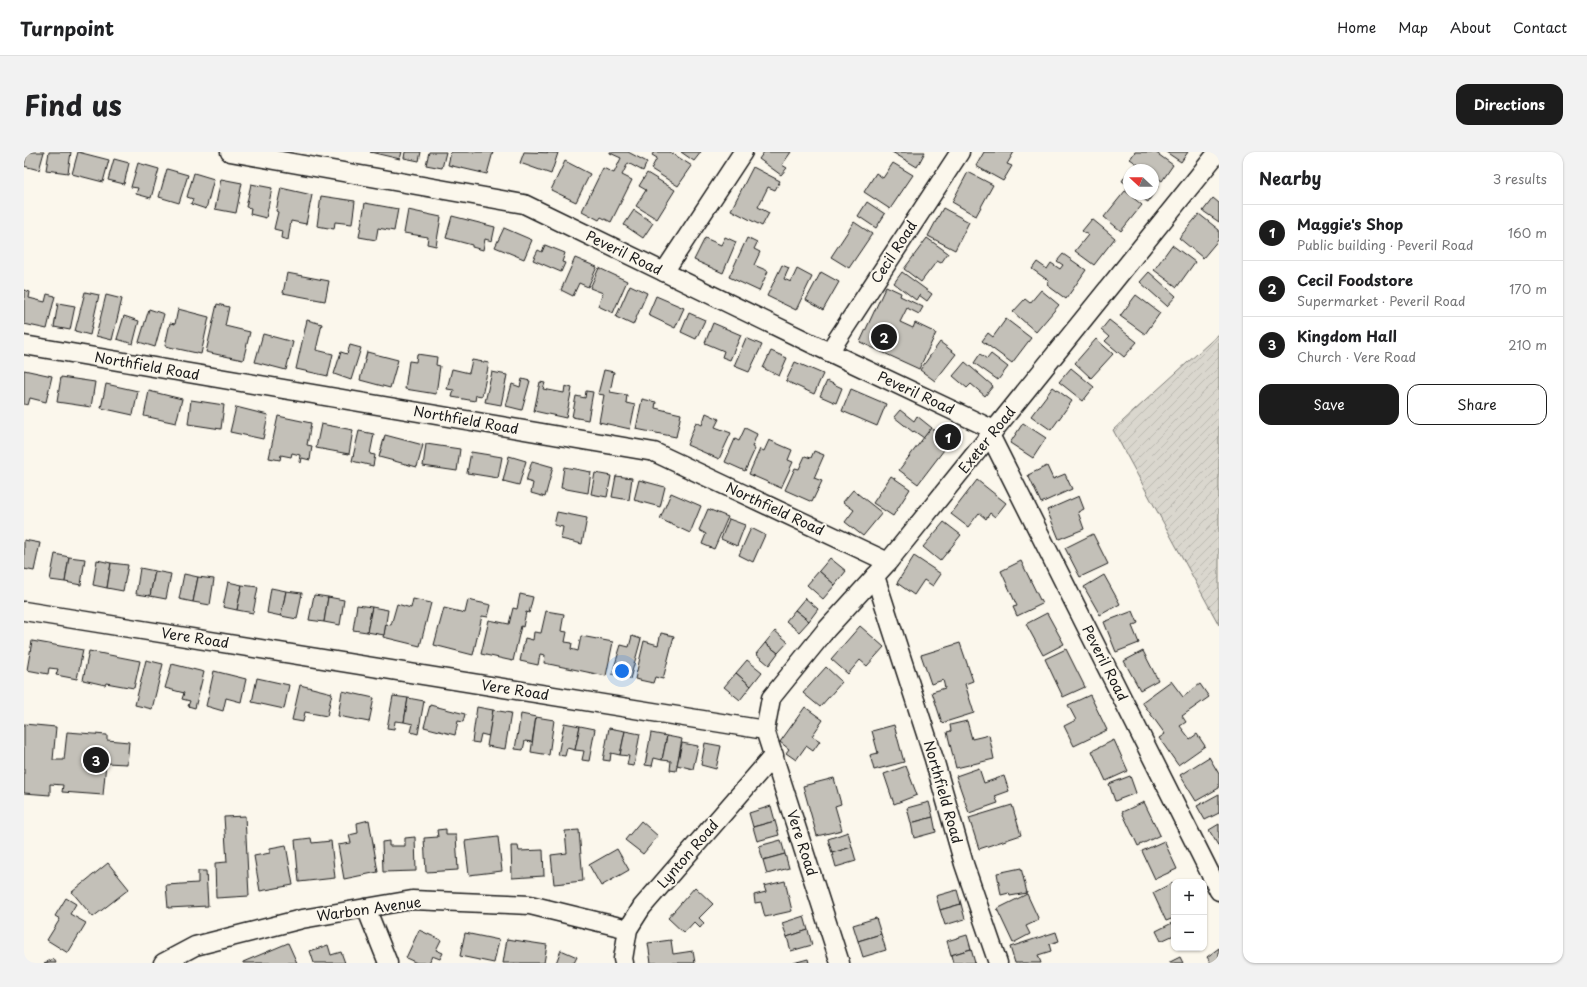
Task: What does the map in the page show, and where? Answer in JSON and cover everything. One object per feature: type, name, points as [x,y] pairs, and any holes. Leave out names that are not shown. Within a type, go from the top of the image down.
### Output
[{"type":"street","name":"Peveril Road","points":[[230,152],[524,204],[992,432],[1219,891]]},
{"type":"street","points":[[664,272],[743,152]]},
{"type":"street","name":"Cecil Road","points":[[829,352],[960,152]]},
{"type":"street","name":"Exeter Road","points":[[765,730],[771,698],[826,630],[888,562],[1218,152]]},
{"type":"street","name":"Northfield Road","points":[[24,345],[654,452],[888,562]]},
{"type":"street","name":"Northfield Road","points":[[875,576],[934,759],[964,864],[998,963]]},
{"type":"street","name":"Vere Road","points":[[24,611],[765,730],[840,963]]},
{"type":"street","name":"Lynton Road","points":[[624,963],[623,959],[628,929],[642,907],[774,755]]},
{"type":"street","name":"Warbon Avenue","points":[[163,963],[195,946],[302,919],[412,900],[530,905],[628,929]]},
{"type":"street","points":[[366,908],[388,963]]},
{"type":"shaded area","points":[[1219,334],[1219,625],[1113,430]]},
{"type":"building","points":[[27,152],[44,152],[39,170],[24,166]]},
{"type":"building","points":[[49,152],[71,152],[68,173],[46,170]]},
{"type":"building","points":[[78,152],[109,160],[103,182],[72,174]]},
{"type":"building","points":[[370,152],[402,152],[400,159]]},
{"type":"building","points":[[405,152],[421,152],[419,161],[404,158]]},
{"type":"building","points":[[429,152],[446,152],[442,168],[426,165]]},
{"type":"building","points":[[451,152],[493,152],[487,174],[448,165]]},
{"type":"building","points":[[524,152],[558,153],[551,174],[520,163]]},
{"type":"building","points":[[610,152],[628,152],[647,162],[643,171],[628,163],[622,175],[632,180],[611,222],[601,217],[599,220],[582,211],[603,168],[614,173],[621,158]]},
{"type":"building","points":[[654,152],[670,152],[692,166],[678,186],[651,169],[657,158],[652,155]]},
{"type":"building","points":[[681,152],[701,152],[694,161]]},
{"type":"building","points":[[764,152],[791,152],[782,165],[787,168],[781,175],[759,159]]},
{"type":"building","points":[[892,152],[925,152],[917,167]]},
{"type":"building","points":[[984,152],[1014,152],[1007,164],[1012,166],[1003,181],[976,166]]},
{"type":"building","points":[[1135,152],[1155,152],[1173,165],[1162,181],[1159,179],[1159,164],[1137,164],[1130,159]]},
{"type":"building","points":[[1166,152],[1188,152],[1181,162]]},
{"type":"building","points":[[114,159],[129,163],[124,184],[108,180]]},
{"type":"building","points":[[565,161],[590,174],[576,202],[551,190]]},
{"type":"building","points":[[138,163],[159,169],[151,198],[136,194],[138,188],[131,187]]},
{"type":"building","points":[[893,163],[913,175],[890,209],[864,192],[876,173],[883,178]]},
{"type":"building","points":[[753,167],[780,181],[775,190],[768,187],[758,207],[769,213],[762,226],[731,210]]},
{"type":"building","points":[[167,169],[188,175],[179,203],[159,197]]},
{"type":"building","points":[[968,172],[993,185],[976,216],[952,202]]},
{"type":"building","points":[[194,173],[214,179],[206,209],[191,204],[193,199],[187,197]]},
{"type":"building","points":[[647,173],[675,190],[657,219],[636,206],[646,190],[639,186]]},
{"type":"building","points":[[221,179],[242,183],[236,213],[215,209]]},
{"type":"building","points":[[251,184],[272,188],[266,218],[250,214],[251,208],[246,207]]},
{"type":"building","points":[[281,188],[312,195],[306,224],[291,221],[288,240],[281,238],[282,231],[274,229]]},
{"type":"building","points":[[1123,193],[1123,200],[1136,200],[1142,205],[1121,231],[1104,217]]},
{"type":"building","points":[[321,196],[355,201],[352,224],[335,222],[334,229],[317,226]]},
{"type":"building","points":[[1213,198],[1219,203],[1219,222],[1203,211]]},
{"type":"building","points":[[867,202],[885,214],[876,228],[858,216]]},
{"type":"building","points":[[365,203],[398,209],[394,231],[378,228],[376,240],[359,237]]},
{"type":"building","points":[[943,208],[969,222],[955,250],[928,236]]},
{"type":"building","points":[[408,210],[441,217],[436,246],[427,244],[428,237],[404,233]]},
{"type":"building","points":[[634,210],[653,223],[643,238],[624,225]]},
{"type":"building","points":[[1199,214],[1219,230],[1219,239],[1203,258],[1179,238]]},
{"type":"building","points":[[452,216],[495,227],[492,241],[485,239],[483,250],[472,247],[472,245],[446,238]]},
{"type":"building","points":[[1092,219],[1115,238],[1094,265],[1075,251],[1088,235],[1082,231]]},
{"type":"building","points":[[854,222],[872,234],[849,268],[831,257]]},
{"type":"building","points":[[504,228],[532,240],[524,259],[495,247]]},
{"type":"building","points":[[725,237],[736,242],[723,273],[694,260],[705,238],[721,245]]},
{"type":"building","points":[[747,238],[757,243],[754,249],[760,252],[754,265],[768,271],[759,291],[729,277]]},
{"type":"building","points":[[927,238],[948,253],[941,263],[937,261],[921,282],[904,269]]},
{"type":"building","points":[[545,245],[565,253],[562,262],[565,263],[561,272],[533,260],[538,250],[542,252]]},
{"type":"building","points":[[1172,245],[1195,262],[1177,287],[1154,270]]},
{"type":"building","points":[[1063,254],[1086,270],[1066,299],[1047,285],[1049,281],[1032,269],[1037,262],[1047,269],[1051,263],[1060,269],[1063,265],[1057,261]]},
{"type":"building","points":[[575,258],[597,267],[588,287],[579,283],[573,296],[561,290]]},
{"type":"building","points":[[782,265],[789,268],[784,279],[791,282],[797,269],[812,277],[796,310],[767,296]]},
{"type":"building","points":[[599,268],[627,281],[613,313],[598,306],[603,293],[590,288]]},
{"type":"building","points":[[821,272],[839,282],[823,310],[806,300]]},
{"type":"building","points":[[902,272],[932,294],[927,301],[919,295],[916,300],[894,283]]},
{"type":"building","points":[[1149,272],[1176,296],[1167,306],[1140,282]]},
{"type":"building","points":[[287,273],[329,281],[325,301],[283,293]]},
{"type":"building","points":[[630,285],[647,293],[633,325],[616,317]]},
{"type":"building","points":[[886,286],[901,293],[900,296],[923,307],[919,314],[907,308],[900,322],[913,328],[915,323],[936,333],[919,369],[860,342]]},
{"type":"building","points":[[24,290],[30,292],[29,298],[45,302],[47,294],[55,296],[47,329],[24,324]]},
{"type":"building","points":[[1041,290],[1059,305],[1036,332],[1013,312],[1025,299],[1030,303]]},
{"type":"building","points":[[85,292],[99,295],[90,335],[75,331]]},
{"type":"building","points":[[106,295],[122,299],[112,340],[96,336]]},
{"type":"building","points":[[1136,295],[1160,313],[1145,334],[1120,316]]},
{"type":"building","points":[[656,296],[684,308],[675,328],[648,315]]},
{"type":"building","points":[[58,303],[75,306],[70,330],[54,327]]},
{"type":"building","points":[[217,304],[229,307],[225,326],[250,332],[243,360],[206,352]]},
{"type":"building","points":[[149,309],[164,314],[155,347],[139,342]]},
{"type":"building","points":[[178,309],[209,317],[201,354],[165,346],[170,323],[175,324]]},
{"type":"building","points":[[689,313],[705,320],[696,339],[681,332]]},
{"type":"building","points":[[124,316],[139,321],[133,344],[117,339]]},
{"type":"building","points":[[1006,319],[1031,338],[1012,363],[982,341],[988,333],[993,337]]},
{"type":"building","points":[[307,320],[322,324],[316,350],[333,354],[328,376],[296,369]]},
{"type":"building","points":[[1109,320],[1137,342],[1124,357],[1105,341],[1109,337],[1101,330]]},
{"type":"building","points":[[713,323],[741,335],[730,360],[722,357],[724,351],[705,343]]},
{"type":"building","points":[[263,334],[293,342],[286,370],[255,362]]},
{"type":"building","points":[[746,338],[762,345],[749,372],[734,366]]},
{"type":"building","points":[[1096,339],[1113,354],[1091,378],[1075,363]]},
{"type":"building","points":[[940,342],[956,354],[935,381],[920,370]]},
{"type":"building","points":[[350,345],[361,348],[351,380],[334,374],[341,352],[347,354]]},
{"type":"building","points":[[771,351],[787,358],[779,376],[763,368]]},
{"type":"building","points":[[367,352],[398,360],[390,388],[360,380]]},
{"type":"building","points":[[417,354],[437,357],[436,365],[440,366],[436,394],[405,389],[409,361],[416,362]]},
{"type":"building","points":[[980,354],[987,359],[991,354],[1008,367],[998,380],[974,363]]},
{"type":"building","points":[[472,360],[489,363],[482,396],[476,395],[475,401],[452,397],[454,390],[447,389],[452,369],[469,373]]},
{"type":"building","points":[[795,362],[823,374],[814,394],[786,381]]},
{"type":"building","points":[[965,362],[993,386],[985,396],[971,384],[967,388],[953,376]]},
{"type":"building","points":[[1071,368],[1094,387],[1083,401],[1059,382]]},
{"type":"building","points":[[24,370],[52,376],[46,402],[30,398],[28,405],[24,404]]},
{"type":"building","points":[[604,370],[614,372],[610,392],[627,395],[626,403],[635,405],[630,429],[599,422],[604,395],[598,394]]},
{"type":"building","points":[[492,372],[507,375],[501,405],[485,402]]},
{"type":"building","points":[[61,377],[95,382],[91,407],[57,402]]},
{"type":"building","points":[[522,379],[530,381],[522,410],[506,406],[512,384],[520,387]]},
{"type":"building","points":[[827,381],[842,388],[836,403],[820,396]]},
{"type":"building","points":[[540,382],[545,383],[543,389],[564,393],[565,386],[572,388],[566,418],[534,411]]},
{"type":"building","points":[[106,384],[138,391],[133,415],[101,408]]},
{"type":"building","points":[[1053,387],[1072,401],[1051,430],[1031,416]]},
{"type":"building","points":[[851,389],[886,404],[877,426],[842,411]]},
{"type":"building","points":[[149,391],[182,399],[176,423],[144,416]]},
{"type":"building","points":[[586,391],[593,392],[588,420],[572,417],[576,396],[585,398]]},
{"type":"building","points":[[642,399],[656,402],[655,408],[681,414],[676,437],[636,429]]},
{"type":"building","points":[[191,400],[224,405],[221,429],[188,424]]},
{"type":"building","points":[[236,407],[268,415],[263,439],[230,432]]},
{"type":"building","points":[[900,410],[914,421],[917,416],[932,428],[924,438],[914,431],[913,432],[894,417]]},
{"type":"building","points":[[706,413],[719,419],[715,427],[731,433],[719,459],[687,445],[696,422],[702,425]]},
{"type":"building","points":[[278,416],[311,423],[307,445],[312,446],[310,460],[302,458],[301,463],[299,462],[300,455],[292,453],[291,457],[281,455],[280,460],[269,458]]},
{"type":"building","points":[[1023,423],[1046,438],[1033,458],[1010,443]]},
{"type":"building","points":[[321,424],[353,430],[349,454],[316,448]]},
{"type":"building","points":[[745,428],[757,434],[752,447],[755,449],[745,471],[725,462],[735,439],[739,441]]},
{"type":"building","points":[[931,428],[950,442],[918,484],[899,470]]},
{"type":"building","points":[[359,431],[374,434],[370,454],[375,455],[373,466],[352,461]]},
{"type":"building","points":[[385,435],[423,445],[417,467],[379,457]]},
{"type":"building","points":[[769,440],[792,450],[788,460],[793,462],[781,488],[749,474],[760,449],[764,451]]},
{"type":"building","points":[[426,444],[460,449],[457,471],[423,466]]},
{"type":"building","points":[[814,451],[824,455],[814,478],[822,481],[812,502],[785,490],[795,468],[799,469],[805,456],[811,458]]},
{"type":"building","points":[[471,452],[502,457],[498,478],[467,473]]},
{"type":"building","points":[[509,456],[526,461],[519,485],[503,481]]},
{"type":"building","points":[[532,461],[553,467],[545,497],[531,493],[533,483],[526,481]]},
{"type":"building","points":[[1047,466],[1053,479],[1065,474],[1072,489],[1041,503],[1028,475]]},
{"type":"building","points":[[564,467],[591,472],[588,493],[561,488]]},
{"type":"building","points":[[595,473],[611,476],[607,497],[591,494]]},
{"type":"building","points":[[616,476],[632,478],[629,500],[612,497]]},
{"type":"building","points":[[891,476],[910,489],[893,516],[873,503]]},
{"type":"building","points":[[639,480],[665,487],[660,507],[634,500]]},
{"type":"building","points":[[977,480],[1006,503],[995,517],[990,513],[986,519],[979,513],[968,527],[951,514]]},
{"type":"building","points":[[853,490],[882,513],[863,536],[845,522],[854,510],[843,502]]},
{"type":"building","points":[[671,493],[701,506],[690,533],[660,519]]},
{"type":"building","points":[[1079,496],[1084,509],[1078,512],[1084,529],[1059,539],[1047,510]]},
{"type":"building","points":[[708,509],[728,517],[714,549],[702,544],[706,534],[699,530]]},
{"type":"building","points":[[557,512],[587,518],[582,544],[561,539],[563,527],[554,525]]},
{"type":"building","points":[[729,519],[745,525],[737,546],[721,539]]},
{"type":"building","points":[[944,522],[961,535],[940,561],[923,547]]},
{"type":"building","points":[[751,528],[765,535],[753,562],[739,555]]},
{"type":"building","points":[[1093,534],[1108,564],[1080,577],[1065,548]]},
{"type":"building","points":[[24,540],[40,543],[34,571],[24,569]]},
{"type":"building","points":[[55,554],[69,557],[65,582],[50,580]]},
{"type":"building","points":[[914,556],[941,574],[933,586],[924,580],[914,595],[897,583]]},
{"type":"building","points":[[69,557],[85,559],[81,585],[65,582]]},
{"type":"building","points":[[830,558],[846,571],[835,585],[819,571]]},
{"type":"building","points":[[97,560],[111,563],[107,588],[93,585]]},
{"type":"building","points":[[1021,561],[1042,604],[1017,616],[1013,607],[1017,606],[1001,571]]},
{"type":"building","points":[[111,563],[128,565],[123,591],[107,588]]},
{"type":"building","points":[[140,568],[155,571],[150,596],[136,594]]},
{"type":"building","points":[[155,571],[171,574],[166,599],[150,596]]},
{"type":"building","points":[[819,571],[835,585],[823,599],[807,585]]},
{"type":"building","points":[[184,574],[198,577],[193,602],[179,599]]},
{"type":"building","points":[[1104,575],[1120,604],[1100,615],[1084,587]]},
{"type":"building","points":[[198,577],[214,579],[210,605],[193,602]]},
{"type":"building","points":[[228,582],[242,585],[237,610],[223,607]]},
{"type":"building","points":[[242,585],[258,587],[253,613],[237,610]]},
{"type":"building","points":[[271,588],[286,591],[281,616],[267,613]]},
{"type":"building","points":[[286,591],[302,593],[297,619],[281,616]]},
{"type":"building","points":[[520,594],[533,597],[529,613],[526,612],[523,627],[521,626],[513,661],[481,654],[489,620],[509,624],[513,608],[517,609]]},
{"type":"building","points":[[314,595],[328,597],[324,622],[309,620]]},
{"type":"building","points":[[328,597],[344,600],[340,625],[324,622]]},
{"type":"building","points":[[805,598],[818,609],[809,621],[795,610]]},
{"type":"building","points":[[413,599],[431,603],[420,646],[383,637],[386,624],[391,625],[397,604],[411,608]]},
{"type":"building","points":[[468,600],[491,605],[488,617],[482,616],[473,655],[434,645],[444,608],[465,613]]},
{"type":"building","points":[[357,605],[372,607],[367,632],[353,630]]},
{"type":"building","points":[[372,607],[388,610],[384,635],[367,632]]},
{"type":"building","points":[[795,610],[809,621],[799,632],[786,621]]},
{"type":"building","points":[[546,611],[564,614],[561,631],[567,632],[565,642],[572,643],[571,649],[578,651],[581,636],[613,642],[606,676],[544,663],[545,655],[540,654],[538,665],[520,661],[525,638],[533,640],[534,632],[541,633]]},
{"type":"building","points":[[1133,611],[1138,623],[1132,626],[1139,643],[1116,652],[1104,622]]},
{"type":"building","points":[[1047,613],[1064,644],[1043,655],[1026,624]]},
{"type":"building","points":[[860,626],[884,647],[867,666],[860,660],[848,674],[831,659]]},
{"type":"building","points":[[775,631],[788,642],[778,653],[765,643]]},
{"type":"building","points":[[661,633],[674,636],[663,679],[655,677],[653,683],[635,679],[644,641],[658,645]]},
{"type":"building","points":[[632,636],[641,639],[630,679],[612,674],[621,645],[629,647]]},
{"type":"building","points":[[32,641],[83,650],[77,679],[56,675],[58,669],[49,668],[48,674],[27,670]]},
{"type":"building","points":[[765,643],[778,653],[769,665],[756,654]]},
{"type":"building","points":[[960,643],[973,681],[965,684],[974,713],[942,723],[932,692],[945,688],[943,680],[931,684],[921,655]]},
{"type":"building","points":[[1066,649],[1085,687],[1063,697],[1045,659]]},
{"type":"building","points":[[89,651],[140,661],[134,688],[106,683],[105,685],[83,680]]},
{"type":"building","points":[[1143,651],[1158,680],[1140,690],[1124,661]]},
{"type":"building","points":[[146,660],[163,664],[152,709],[135,705]]},
{"type":"building","points":[[747,660],[762,672],[751,686],[736,673]]},
{"type":"building","points":[[172,664],[204,672],[195,708],[188,706],[190,701],[182,699],[184,693],[165,688]]},
{"type":"building","points":[[826,667],[842,682],[820,707],[803,693]]},
{"type":"building","points":[[214,671],[246,679],[241,702],[226,698],[223,711],[206,706]]},
{"type":"building","points":[[736,673],[751,686],[740,700],[724,687]]},
{"type":"building","points":[[257,678],[289,685],[284,709],[252,702]]},
{"type":"building","points":[[1171,681],[1183,697],[1200,684],[1209,697],[1182,716],[1186,722],[1180,726],[1190,739],[1197,734],[1205,746],[1178,765],[1159,738],[1165,734],[1142,702]]},
{"type":"building","points":[[300,685],[332,693],[327,716],[305,712],[303,722],[292,720]]},
{"type":"building","points":[[342,691],[374,698],[369,722],[338,716]]},
{"type":"building","points":[[1090,695],[1107,730],[1074,746],[1064,726],[1076,720],[1068,705]]},
{"type":"building","points":[[393,696],[408,698],[404,722],[395,721],[394,729],[387,728]]},
{"type":"building","points":[[408,698],[424,701],[418,734],[411,732],[413,724],[404,722]]},
{"type":"building","points":[[430,705],[465,714],[463,722],[458,721],[455,735],[424,727]]},
{"type":"building","points":[[477,707],[493,710],[489,736],[481,734],[479,743],[472,742]]},
{"type":"building","points":[[805,707],[823,720],[812,736],[820,741],[813,751],[806,746],[796,760],[786,753],[789,749],[780,742]]},
{"type":"building","points":[[493,710],[511,713],[505,749],[487,746]]},
{"type":"building","points":[[521,714],[536,717],[532,742],[525,741],[523,750],[515,749]]},
{"type":"building","points":[[536,717],[554,720],[549,755],[531,752]]},
{"type":"building","points":[[967,721],[972,739],[989,735],[994,759],[956,768],[947,732],[951,731],[950,725]]},
{"type":"building","points":[[564,723],[580,726],[575,750],[567,748],[565,756],[558,755]]},
{"type":"building","points":[[24,724],[56,727],[53,760],[64,760],[67,732],[107,735],[107,740],[129,742],[127,764],[106,763],[103,795],[62,792],[63,785],[50,784],[50,795],[24,793]]},
{"type":"building","points":[[894,725],[904,762],[874,770],[870,755],[878,753],[872,731]]},
{"type":"building","points":[[580,726],[595,729],[589,761],[582,760],[584,751],[575,750]]},
{"type":"building","points":[[609,728],[625,731],[620,755],[611,753],[610,761],[603,760]]},
{"type":"building","points":[[625,731],[640,734],[634,766],[627,765],[629,756],[620,755]]},
{"type":"building","points":[[651,733],[667,736],[662,760],[654,758],[652,766],[645,765]]},
{"type":"building","points":[[667,736],[682,739],[676,771],[670,770],[671,761],[662,760]]},
{"type":"building","points":[[1114,740],[1128,771],[1106,781],[1092,751]]},
{"type":"building","points":[[682,743],[698,746],[693,769],[677,765]]},
{"type":"building","points":[[705,743],[721,746],[716,769],[701,765]]},
{"type":"building","points":[[1209,757],[1219,774],[1219,788],[1196,801],[1180,775]]},
{"type":"building","points":[[906,766],[917,795],[894,804],[884,774]]},
{"type":"building","points":[[979,768],[984,783],[1004,776],[1009,791],[995,796],[998,803],[969,813],[956,776]]},
{"type":"building","points":[[1130,776],[1136,793],[1115,801],[1109,784]]},
{"type":"building","points":[[834,778],[841,804],[835,806],[842,830],[817,836],[803,786]]},
{"type":"building","points":[[1219,794],[1219,813],[1205,820],[1197,806]]},
{"type":"building","points":[[929,802],[933,817],[911,823],[907,808]]},
{"type":"building","points":[[1144,802],[1160,835],[1138,846],[1122,812]]},
{"type":"building","points":[[1012,805],[1021,835],[979,849],[969,818]]},
{"type":"building","points":[[771,806],[775,821],[753,827],[749,813]]},
{"type":"building","points":[[245,816],[249,896],[216,898],[215,863],[227,862],[224,817]]},
{"type":"building","points":[[933,817],[936,832],[914,838],[911,823]]},
{"type":"building","points":[[369,820],[378,872],[344,879],[338,845],[351,843],[349,835],[358,833],[357,823]]},
{"type":"building","points":[[641,821],[658,836],[643,854],[625,840]]},
{"type":"building","points":[[775,821],[779,835],[757,841],[753,827]]},
{"type":"building","points":[[1219,824],[1219,847],[1209,830]]},
{"type":"building","points":[[446,829],[446,835],[456,835],[458,870],[426,872],[424,838],[438,837],[437,830]]},
{"type":"building","points":[[579,830],[583,881],[554,884],[551,855],[567,853],[565,831]]},
{"type":"building","points":[[848,832],[852,847],[832,853],[828,839]]},
{"type":"building","points":[[415,837],[416,871],[383,872],[382,842],[389,841],[389,846],[405,846],[405,838]]},
{"type":"building","points":[[498,837],[502,871],[469,875],[465,841]]},
{"type":"building","points":[[311,838],[312,843],[331,841],[335,878],[299,882],[295,840]]},
{"type":"building","points":[[781,840],[785,854],[763,860],[759,846]]},
{"type":"building","points":[[1164,841],[1177,869],[1155,879],[1142,851]]},
{"type":"building","points":[[286,845],[293,885],[260,891],[254,856],[270,853],[270,848]]},
{"type":"building","points":[[511,846],[518,846],[519,851],[543,850],[544,876],[512,878]]},
{"type":"building","points":[[852,847],[856,861],[836,867],[832,853]]},
{"type":"building","points":[[617,849],[629,870],[601,886],[589,865]]},
{"type":"building","points":[[785,854],[789,868],[767,874],[763,860]]},
{"type":"building","points":[[108,863],[129,889],[93,917],[72,892]]},
{"type":"building","points":[[1021,868],[1027,893],[1010,896],[1009,893],[1001,895],[997,873]]},
{"type":"building","points":[[198,871],[206,871],[208,906],[168,908],[166,885],[198,883]]},
{"type":"building","points":[[785,881],[792,911],[765,917],[761,902],[755,903],[754,895],[766,892],[764,886]]},
{"type":"building","points":[[1171,884],[1171,919],[1166,921],[1153,893]]},
{"type":"building","points":[[695,887],[713,904],[699,918],[704,923],[700,928],[694,922],[684,933],[668,918]]},
{"type":"building","points":[[957,890],[961,904],[940,910],[936,896]]},
{"type":"building","points":[[1027,894],[1039,920],[1026,926],[1030,934],[1013,943],[997,909]]},
{"type":"building","points":[[66,898],[76,904],[70,914],[86,923],[68,953],[47,940],[60,919],[55,916]]},
{"type":"building","points":[[961,904],[965,919],[945,925],[940,910]]},
{"type":"building","points":[[804,916],[808,930],[787,937],[782,923]]},
{"type":"building","points":[[876,918],[881,934],[858,941],[853,925]]},
{"type":"building","points":[[1171,924],[1171,936],[1161,941],[1156,931]]},
{"type":"building","points":[[419,930],[441,940],[436,950],[443,953],[440,959],[432,956],[429,963],[417,963],[406,958]]},
{"type":"building","points":[[808,930],[812,945],[791,951],[787,937]]},
{"type":"building","points":[[1056,932],[1059,941],[1049,944],[1051,951],[1038,955],[1041,963],[1015,963],[1010,947]]},
{"type":"building","points":[[465,933],[499,940],[494,963],[460,956]]},
{"type":"building","points":[[881,934],[886,950],[863,957],[858,941]]},
{"type":"building","points":[[967,935],[971,949],[951,955],[947,941]]},
{"type":"building","points":[[507,939],[547,945],[544,963],[503,963]]},
{"type":"building","points":[[671,940],[673,954],[693,951],[695,963],[651,963],[648,943]]},
{"type":"building","points":[[288,943],[297,963],[243,963],[243,962]]},
{"type":"building","points":[[328,945],[331,955],[341,952],[345,963],[314,963],[310,951]]},
{"type":"building","points":[[1219,948],[1219,963],[1211,963],[1207,957]]},
{"type":"building","points":[[971,949],[975,963],[953,963],[951,955]]},
{"type":"building","points":[[561,950],[577,957],[574,963],[556,963]]},
{"type":"building","points":[[1180,957],[1183,963],[1170,963],[1170,962]]},
{"type":"building","points":[[54,959],[56,963],[44,963]]},
{"type":"building","points":[[808,959],[809,963],[793,963]]},
{"type":"place","name":"Cecil Foodstore","points":[[884,337]]},
{"type":"place","name":"Maggie's Shop","points":[[948,437]]},
{"type":"place","name":"Kingdom Hall","points":[[96,760]]}]
